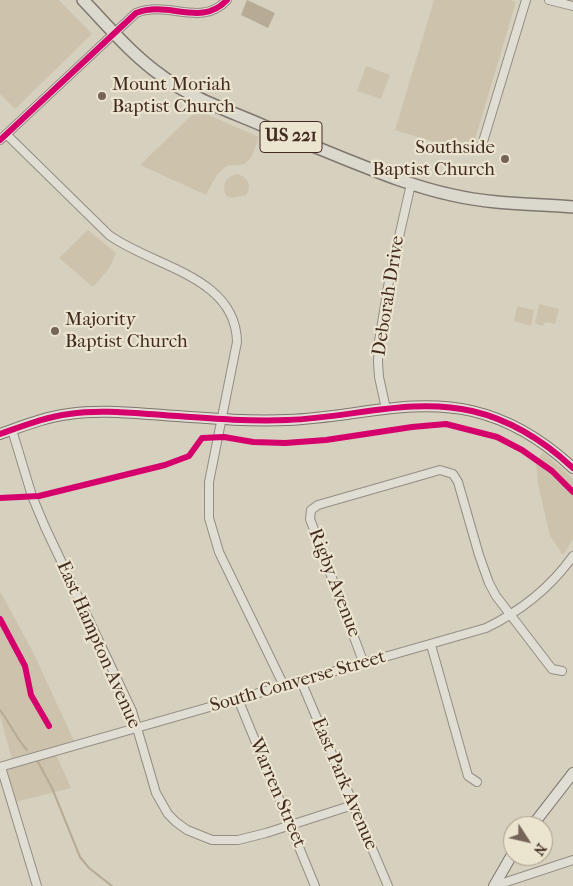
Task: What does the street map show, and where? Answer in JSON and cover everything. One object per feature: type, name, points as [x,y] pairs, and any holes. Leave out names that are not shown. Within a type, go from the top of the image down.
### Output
[{"type":"main road","name":"US 221","points":[[83,0],[152,69],[184,91],[277,132],[410,184],[455,196],[573,207]]},
{"type":"street","points":[[227,0],[217,8],[204,12],[160,6],[144,9],[136,13],[3,137],[109,235],[197,281],[215,293],[226,304],[233,318],[237,342],[209,482],[208,509],[213,535],[219,552],[284,686]]},
{"type":"street","points":[[482,145],[526,0]]},
{"type":"street","points":[[549,0],[573,6]]},
{"type":"street","name":"Deborah Drive","points":[[386,409],[379,377],[379,341],[389,281],[410,184]]},
{"type":"street","points":[[0,434],[53,416],[87,412],[298,420],[430,405],[488,415],[526,432],[543,443],[573,468]]},
{"type":"street","name":"East Hampton Avenue","points":[[12,430],[32,496],[132,711],[156,794],[168,814],[187,830],[212,840],[225,841],[247,838],[353,805]]},
{"type":"street","name":"Rigby Avenue","points":[[364,664],[310,519],[311,510],[318,505],[440,470],[453,474],[458,482],[486,576],[496,596],[511,615]]},
{"type":"street","name":"South Converse Street","points":[[0,767],[486,628],[511,615],[549,585],[573,556]]},
{"type":"street","points":[[511,615],[552,670],[562,671]]},
{"type":"street","points":[[431,645],[468,776],[477,782]]},
{"type":"street","name":"East Park Avenue","points":[[301,681],[388,886]]},
{"type":"street","name":"Warren Street","points":[[238,699],[315,886]]},
{"type":"street","points":[[0,767],[37,886]]},
{"type":"street","points":[[540,816],[573,773]]},
{"type":"street","points":[[494,886],[573,860]]},
{"type":"street","points":[[494,886],[506,866]]},
{"type":"shaded area","points":[[0,0],[59,0],[92,34],[15,109],[0,94]]},
{"type":"shaded area","points":[[247,0],[275,13],[268,28],[241,15]]},
{"type":"shaded area","points":[[434,0],[510,0],[516,2],[471,153],[395,130]]},
{"type":"shaded area","points":[[366,66],[390,75],[381,99],[357,91]]},
{"type":"shaded area","points":[[197,110],[259,137],[247,162],[224,168],[216,177],[206,195],[140,165]]},
{"type":"shaded area","points":[[238,174],[248,182],[248,192],[246,195],[231,198],[226,196],[224,188],[227,179]]},
{"type":"shaded area","points":[[88,230],[116,253],[109,269],[93,287],[59,258]]},
{"type":"shaded area","points":[[539,304],[559,309],[555,324],[546,322],[542,326],[535,323]]},
{"type":"shaded area","points":[[517,306],[534,310],[531,326],[514,321]]},
{"type":"shaded area","points":[[543,452],[573,479],[573,539],[563,555],[550,536],[538,484],[536,462]]},
{"type":"shaded area","points":[[0,591],[33,652],[76,745],[55,752],[71,788],[11,803],[1,767],[13,763],[0,716]]},
{"type":"waterway","points":[[0,710],[27,750]]},
{"type":"waterway","points":[[38,762],[52,788],[80,857],[89,868],[112,886]]},
{"type":"cycle path","points":[[0,140],[136,13],[160,9],[195,13],[206,12],[217,8],[227,0]]},
{"type":"cycle path","points":[[0,434],[51,417],[89,412],[118,412],[218,419],[288,420],[403,407],[449,407],[486,415],[513,426],[539,440],[573,468]]},
{"type":"cycle path","points":[[0,498],[39,496],[165,465],[189,456],[202,438],[224,437],[253,442],[285,443],[326,440],[412,427],[446,424],[497,437],[522,450],[552,471],[573,492]]},
{"type":"cycle path","points":[[0,619],[25,666],[31,695],[49,726]]},
{"type":"place","name":"Mount Moriah Baptist Church","points":[[102,96]]},
{"type":"place","name":"Southside Baptist Church","points":[[505,159]]},
{"type":"place","name":"Majority Baptist Church","points":[[55,331]]}]
